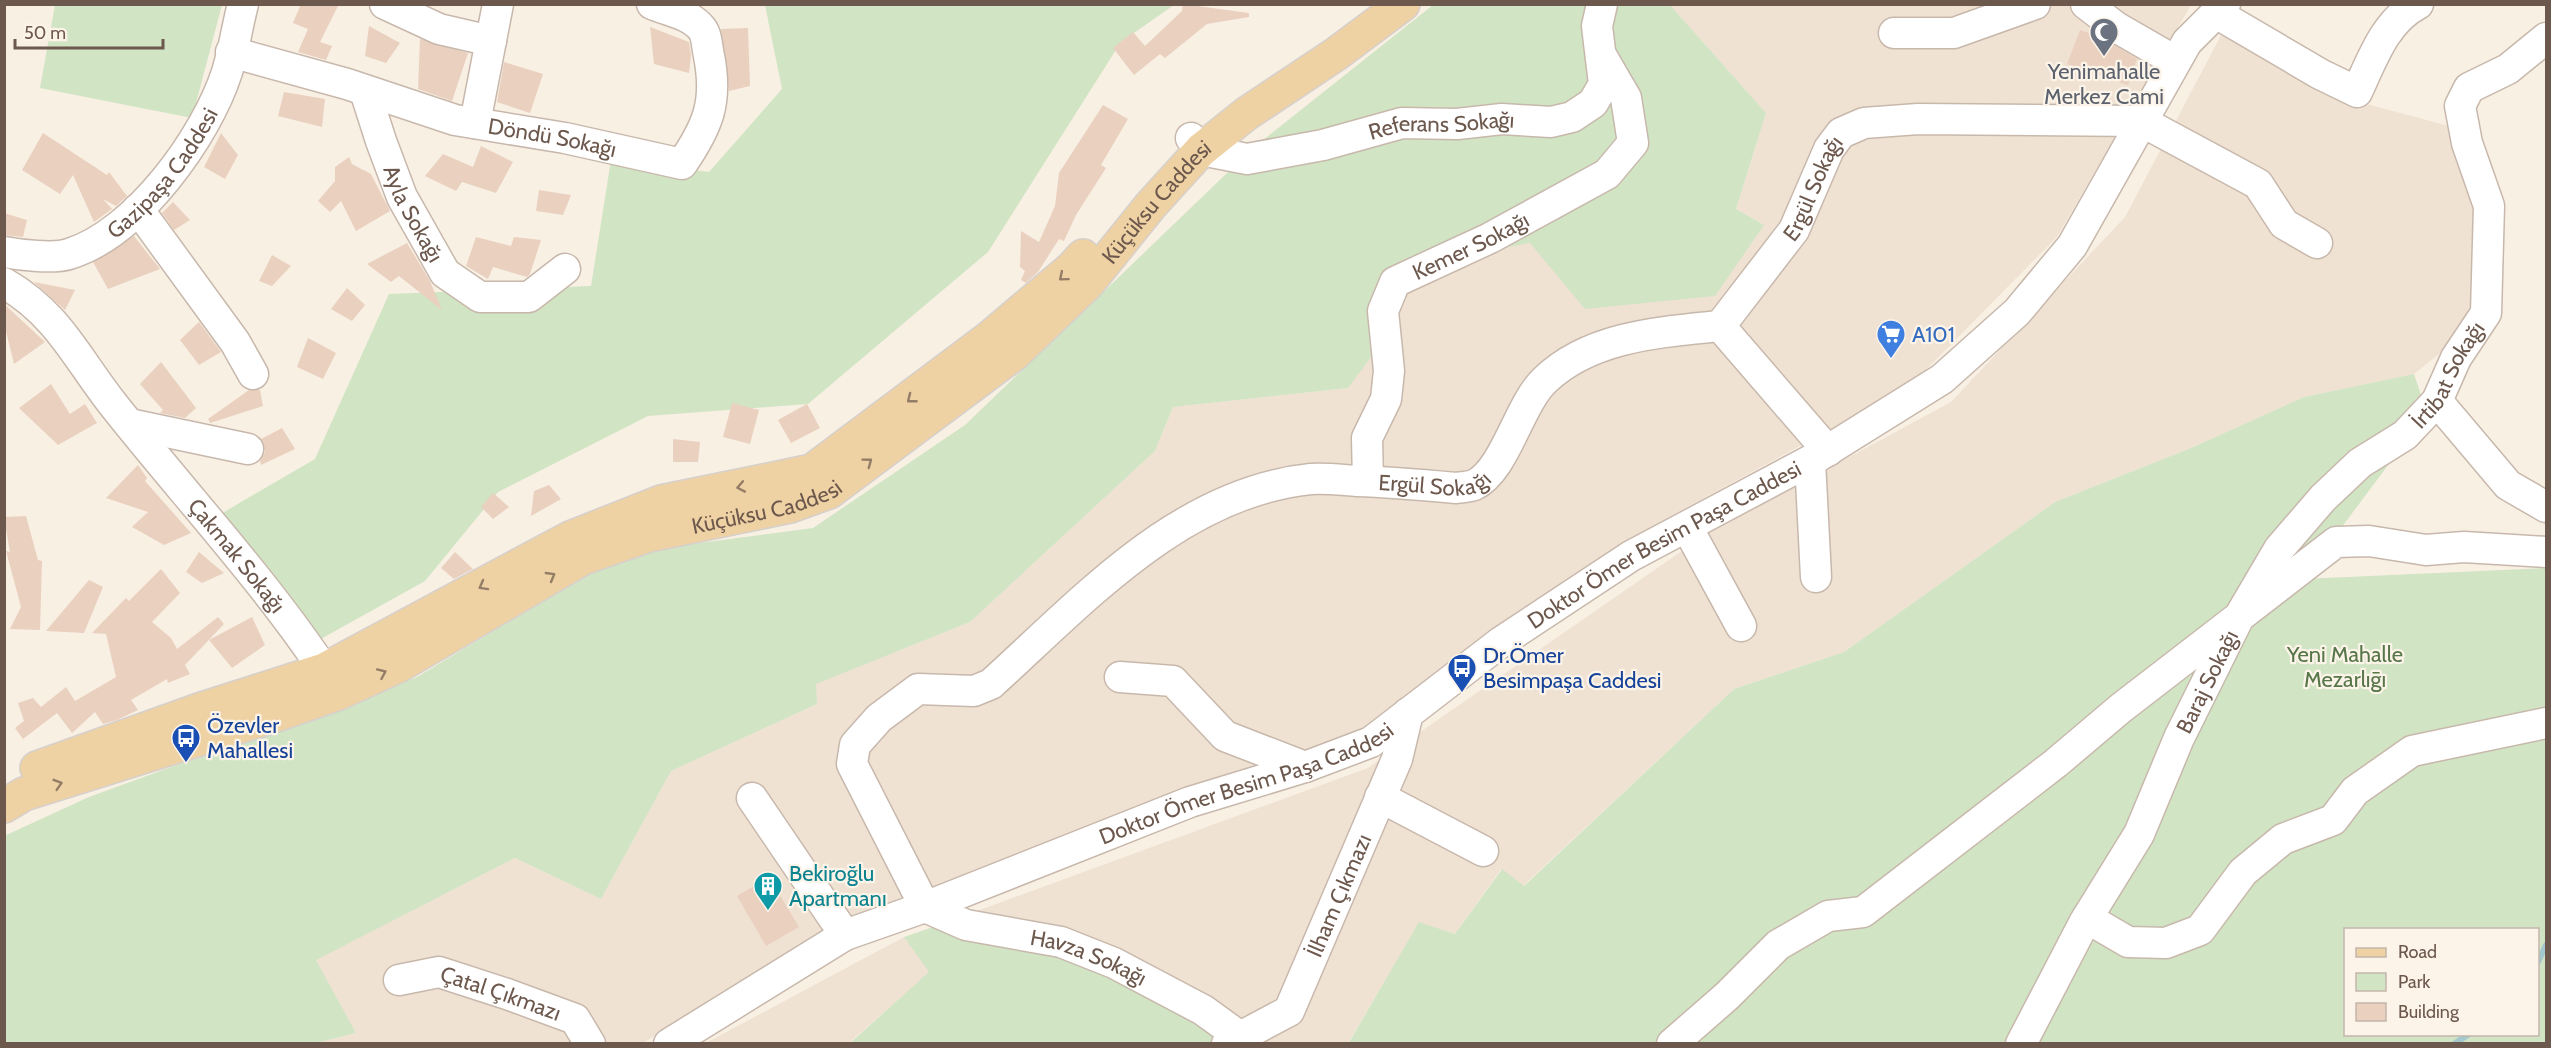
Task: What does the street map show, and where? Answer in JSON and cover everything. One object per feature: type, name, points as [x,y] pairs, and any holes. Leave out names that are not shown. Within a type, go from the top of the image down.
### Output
[{"type":"main road","name":"Küçüksu Caddesi","points":[[4,806],[24,794],[276,715],[570,538],[661,502],[812,471],[980,346],[1072,268],[1135,195],[1196,144],[1239,96],[1373,4]]},
{"type":"main road","name":"Küçüksu Caddesi","points":[[1196,144],[1246,114],[1336,54],[1403,4]]},
{"type":"main road","name":"Küçüksu Caddesi","points":[[4,782],[199,710],[332,681]]},
{"type":"street","name":"Gazipaşa Caddesi","points":[[4,252],[67,255],[104,237],[138,209],[192,146],[226,73],[243,4]]},
{"type":"street","points":[[385,4],[439,28],[491,41]]},
{"type":"street","points":[[475,123],[498,4]]},
{"type":"street","name":"Döndü Sokağı","points":[[231,52],[366,91],[455,120],[565,138],[682,164],[699,140],[711,110],[714,81],[703,30],[690,18],[652,4]]},
{"type":"street","name":"Referans Sokağı","points":[[1196,144],[1247,159],[1323,145],[1402,123],[1457,124],[1502,119],[1551,122],[1572,117],[1593,103],[1604,84],[1597,26],[1602,4]]},
{"type":"street","points":[[1894,33],[1954,33],[2035,4]]},
{"type":"street","points":[[2086,4],[2116,27],[2175,61]]},
{"type":"street","points":[[2221,9],[2319,74],[2357,92],[2382,38],[2408,9],[2418,4]]},
{"type":"street","name":"Doktor Ömer Besim Paşa Caddesi","points":[[669,1044],[845,935],[925,907],[1190,802],[1305,767],[1371,742],[1501,642],[1631,556],[1819,456],[1942,379],[2017,312],[2072,246],[2175,61],[2187,42],[2221,9]]},
{"type":"street","name":"İrtibat Sokağı","points":[[2239,617],[2279,549],[2323,498],[2360,463],[2405,435],[2437,400],[2457,358],[2486,313],[2489,206],[2467,143],[2460,106],[2469,88],[2508,69],[2547,38]]},
{"type":"street","name":"Kemer Sokağı","points":[[1368,481],[1368,438],[1386,399],[1389,371],[1383,311],[1395,282],[1490,238],[1607,174],[1633,143],[1626,98],[1601,55]]},
{"type":"street","name":"Ayla Sokağı","points":[[366,91],[381,141],[402,197],[445,273],[480,297],[529,297],[565,269]]},
{"type":"street","name":"Ergül Sokağı","points":[[925,907],[852,764],[855,745],[879,718],[918,689],[974,691],[991,684],[1093,590],[1154,544],[1214,508],[1276,484],[1314,479],[1456,488],[1475,484],[1494,467],[1527,404],[1544,380],[1580,354],[1648,333],[1720,326],[1794,230],[1829,149],[1841,133],[1864,123],[1918,119],[2141,121]]},
{"type":"street","points":[[2141,121],[2258,184],[2284,224],[2317,243]]},
{"type":"street","points":[[138,209],[235,342],[254,374]]},
{"type":"street","name":"Çakmak Sokağı","points":[[4,283],[30,298],[61,329],[90,373],[129,424],[216,528],[332,681]]},
{"type":"street","points":[[1720,326],[1819,456],[1816,576]]},
{"type":"street","points":[[2437,400],[2467,440],[2508,485],[2547,507]]},
{"type":"street","points":[[129,424],[248,449]]},
{"type":"street","points":[[1687,527],[1741,626]]},
{"type":"street","name":"Baraj Sokağı","points":[[2021,1044],[2087,918],[2139,834],[2179,738],[2239,617],[2336,542],[2369,541],[2426,550],[2464,547],[2547,552]]},
{"type":"street","points":[[1672,1044],[1727,996],[1778,945],[1828,916],[1863,912],[2056,764],[2121,708],[2239,617]]},
{"type":"street","points":[[1120,677],[1173,681],[1225,736],[1305,767]]},
{"type":"street","name":"İlham Çıkmazı","points":[[1233,1040],[1289,1011],[1396,759],[1408,713]]},
{"type":"street","points":[[2087,918],[2128,942],[2166,943],[2200,930],[2244,872],[2275,845],[2283,839],[2333,820],[2355,791],[2412,751],[2547,723]]},
{"type":"street","points":[[1380,797],[1483,851]]},
{"type":"street","points":[[752,798],[845,935]]},
{"type":"street","name":"Havza Sokağı","points":[[925,907],[966,925],[1061,942],[1114,963],[1203,1010],[1233,1040]]},
{"type":"street","name":"Çatal Çıkmazı","points":[[399,980],[439,972],[507,994],[575,1019],[590,1044]]},
{"type":"shaded area","points":[[1670,5],[2191,5],[2057,237],[1909,387],[1652,526],[1345,747],[917,895],[733,986],[643,1043],[312,1044],[356,1033],[315,960],[515,858],[601,899],[671,771],[817,704],[815,684],[970,622],[1155,451],[1173,407],[1348,388],[1400,287],[1479,253],[1530,242],[1585,309],[1764,225],[1736,209],[1766,113]]},
{"type":"shaded area","points":[[2227,24],[2363,103],[2449,126],[2477,209],[2468,331],[2414,374],[2304,397],[2191,448],[2055,502],[1844,652],[1734,689],[1523,886],[1501,869],[1455,934],[1419,923],[1348,1043],[1245,1043],[933,927],[1368,768],[1705,535],[1951,402],[2125,217]]},
{"type":"shaded area","points":[[904,937],[930,972],[849,1043],[704,1044]]},
{"type":"green space","points":[[55,5],[222,5],[192,118],[40,88]]},
{"type":"green space","points":[[765,5],[1174,5],[1121,42],[988,252],[808,404],[648,416],[498,492],[425,581],[310,645],[200,526],[315,459],[389,294],[591,286],[611,160],[709,172],[782,89]]},
{"type":"green space","points":[[1433,5],[1670,5],[1766,113],[1736,209],[1764,225],[1715,296],[1585,309],[1530,243],[1479,253],[1400,287],[1392,329],[1348,388],[1173,407],[1155,451],[970,622],[816,684],[817,704],[671,771],[601,899],[515,858],[316,960],[356,1033],[312,1044],[5,1043],[4,836],[89,797],[417,677],[623,553],[813,528],[965,425],[1253,148]]},
{"type":"green space","name":"Yeni Mahalle Mezarlıḡı","points":[[2414,374],[2427,413],[2303,579],[2546,568],[2546,1043],[1348,1044],[1419,922],[1455,934],[1502,869],[1524,886],[1734,689],[1844,652],[2055,502],[2191,448],[2304,397]]},
{"type":"green space","points":[[933,927],[1065,943],[1245,1044],[849,1044],[929,972],[904,937]]},
{"type":"building","points":[[301,4],[339,4],[320,42],[332,46],[326,60],[298,52],[308,29],[293,23]]},
{"type":"building","points":[[1183,4],[1249,13],[1249,17],[1207,24],[1165,58],[1160,54],[1134,75],[1113,48],[1133,32],[1145,46],[1182,11]]},
{"type":"building","points":[[369,26],[400,43],[386,63],[365,56]]},
{"type":"building","points":[[650,27],[689,42],[691,55],[689,73],[654,64]]},
{"type":"building","points":[[748,28],[750,86],[729,91],[721,29]]},
{"type":"building","name":"Yenimahalle Merkez Cami","points":[[2080,30],[2101,37],[2137,59],[2128,85],[2067,64]]},
{"type":"building","points":[[420,39],[468,53],[452,101],[418,89]]},
{"type":"building","points":[[504,62],[543,74],[530,113],[497,102]]},
{"type":"building","points":[[284,92],[325,99],[322,127],[278,116]]},
{"type":"building","points":[[1103,105],[1128,119],[1101,165],[1106,168],[1076,215],[1064,241],[1059,239],[1038,272],[1026,283],[1021,280],[1025,271],[1020,267],[1021,231],[1039,242],[1055,206],[1059,173]]},
{"type":"building","points":[[43,133],[107,175],[109,172],[127,196],[116,206],[103,199],[112,209],[94,222],[73,175],[60,194],[22,170]]},
{"type":"building","points":[[221,133],[238,155],[225,179],[204,167]]},
{"type":"building","points":[[481,146],[513,162],[496,193],[462,182],[456,191],[425,176],[443,154],[473,167]]},
{"type":"building","points":[[349,157],[352,164],[371,174],[390,211],[356,231],[341,201],[330,212],[318,201],[335,181],[335,167]]},
{"type":"building","points":[[539,190],[571,195],[563,215],[536,211]]},
{"type":"building","points":[[173,202],[190,220],[174,230],[162,213]]},
{"type":"building","points":[[4,213],[27,220],[23,237],[4,235]]},
{"type":"building","points":[[134,236],[160,269],[108,289],[93,262]]},
{"type":"building","points":[[476,237],[511,246],[514,237],[541,240],[530,274],[527,277],[493,267],[488,279],[466,266]]},
{"type":"building","points":[[407,243],[430,281],[442,310],[399,276],[391,282],[367,264]]},
{"type":"building","points":[[272,255],[291,266],[272,286],[259,281]]},
{"type":"building","points":[[34,282],[75,290],[65,310]]},
{"type":"building","points":[[347,288],[365,305],[352,321],[331,309]]},
{"type":"building","points":[[4,304],[45,342],[14,364],[4,323]]},
{"type":"building","points":[[199,322],[221,352],[199,365],[180,340]]},
{"type":"building","points":[[308,338],[336,353],[323,379],[297,367]]},
{"type":"building","points":[[161,362],[196,408],[185,418],[160,413],[163,410],[140,384]]},
{"type":"building","points":[[51,384],[70,414],[85,404],[97,423],[58,445],[19,408]]},
{"type":"building","points":[[249,390],[260,390],[263,406],[210,423],[208,419]]},
{"type":"building","points":[[732,403],[759,410],[750,444],[723,437]]},
{"type":"building","points":[[807,404],[820,428],[791,443],[778,420]]},
{"type":"building","points":[[282,428],[295,449],[261,465],[260,461],[265,452],[261,439]]},
{"type":"building","points":[[673,439],[700,442],[698,462],[673,462]]},
{"type":"building","points":[[138,465],[147,478],[145,481],[191,533],[164,545],[132,527],[148,512],[106,498]]},
{"type":"building","points":[[549,485],[561,499],[531,516],[534,491]]},
{"type":"building","points":[[493,493],[509,507],[493,519],[481,507]]},
{"type":"building","points":[[26,516],[38,560],[42,561],[40,630],[10,629],[21,607],[6,551],[10,552],[4,517]]},
{"type":"building","points":[[199,552],[224,573],[202,583],[186,572]]},
{"type":"building","points":[[455,552],[473,569],[454,579],[441,568]]},
{"type":"building","points":[[161,569],[180,593],[152,622],[171,638],[177,649],[218,617],[224,624],[185,665],[190,674],[168,683],[167,679],[131,700],[138,710],[117,720],[103,724],[95,712],[72,733],[57,713],[23,739],[15,728],[24,721],[18,703],[33,698],[41,707],[66,687],[75,701],[116,677],[106,634],[92,633],[126,598],[129,601]]},
{"type":"building","points":[[89,580],[103,587],[84,633],[46,631]]},
{"type":"building","points":[[252,617],[265,645],[232,668],[209,640]]},
{"type":"building","name":"Bekiroğlu Apartmanı","points":[[769,877],[799,927],[766,946],[737,896]]},
{"type":"waterway","points":[[2539,960],[2546,945]]},
{"type":"waterway","points":[[2454,1044],[2466,1036]]},
{"type":"place","name":"Yenimahalle Merkez Cami","points":[[2104,58]]},
{"type":"place","name":"A101","points":[[1891,360]]},
{"type":"place","name":"Dr.Ömer Besimpaşa Caddesi","points":[[1462,694]]},
{"type":"place","name":"Özevler Mahallesi","points":[[186,764]]},
{"type":"place","name":"Bekiroğlu Apartmanı","points":[[768,912]]}]
